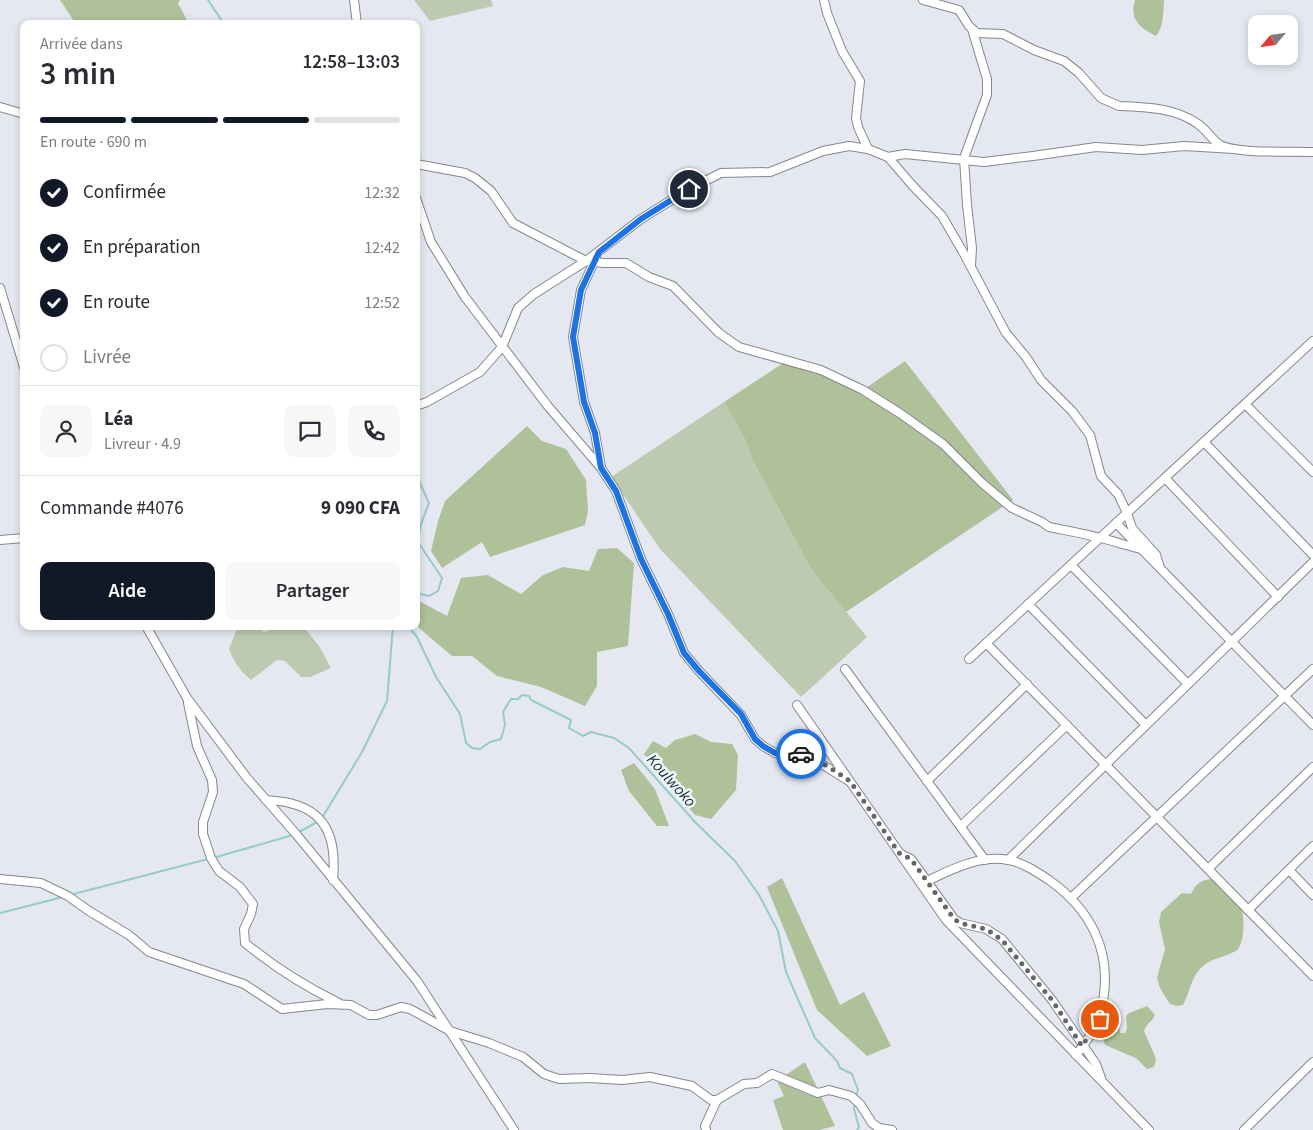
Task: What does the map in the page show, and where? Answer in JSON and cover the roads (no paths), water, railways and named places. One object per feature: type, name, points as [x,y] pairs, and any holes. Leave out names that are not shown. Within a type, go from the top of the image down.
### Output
[{"type":"street","points":[[354,0],[357,20]]},
{"type":"street","points":[[824,0],[842,52],[860,81],[856,118],[868,149]]},
{"type":"street","points":[[923,0],[958,10]]},
{"type":"street","points":[[952,0],[972,29],[987,79],[988,95],[964,161],[972,248],[971,267]]},
{"type":"street","points":[[972,29],[982,34],[1003,34],[1034,50],[1064,62],[1079,73],[1101,98],[1112,104],[1168,111],[1188,116],[1204,128],[1220,144],[1234,149]]},
{"type":"street","points":[[0,106],[20,113]]},
{"type":"street","points":[[420,405],[480,372],[502,347],[518,308],[534,294],[590,262],[599,252],[641,219],[689,189],[721,173],[770,172],[823,151],[849,146],[868,149],[888,156],[905,154],[984,162],[1096,147],[1142,150],[1184,146],[1313,152]]},
{"type":"street","points":[[888,156],[912,185],[942,216],[1006,333],[1042,380],[1072,411],[1090,435],[1101,476],[1118,494],[1132,528],[1156,555],[1160,568]]},
{"type":"street","points":[[420,165],[465,173],[475,178],[490,191],[513,223],[590,262],[626,263],[649,277],[673,286],[719,333],[739,347],[821,370],[863,390],[901,414],[942,444],[982,483],[1012,508],[1049,527],[1140,547],[1156,555]]},
{"type":"street","points":[[420,210],[431,242],[464,297],[547,405],[601,468],[616,491],[641,559],[668,614],[684,653],[741,714],[755,739],[763,746],[775,753],[807,755],[850,781]]},
{"type":"street","points":[[590,262],[581,290],[573,337],[584,402],[595,433],[601,468]]},
{"type":"street","points":[[0,288],[20,354]]},
{"type":"street","points":[[969,659],[1313,341]]},
{"type":"street","points":[[1245,404],[1313,472]]},
{"type":"street","points":[[1204,442],[1313,556]]},
{"type":"street","points":[[1165,478],[1278,597]]},
{"type":"street","points":[[1116,523],[1313,725]]},
{"type":"street","points":[[0,540],[20,538]]},
{"type":"street","points":[[1008,860],[1313,562]]},
{"type":"street","points":[[1071,564],[1188,684]]},
{"type":"street","points":[[1028,604],[1146,725]]},
{"type":"street","points":[[148,630],[187,698],[247,778],[417,981],[514,1130]]},
{"type":"street","points":[[986,642],[1313,976]]},
{"type":"street","points":[[1071,898],[1313,668]]},
{"type":"street","points":[[845,669],[985,860]]},
{"type":"street","points":[[927,781],[1027,684]]},
{"type":"street","points":[[187,698],[197,746],[212,780],[213,792],[203,822],[203,834],[211,858],[219,871],[240,887],[253,904],[244,930],[244,943],[317,993],[343,1005]]},
{"type":"street","points":[[797,705],[899,853],[954,919],[960,923],[986,929],[1002,940],[1052,1000],[1096,1064],[1102,1082]]},
{"type":"street","points":[[960,826],[1067,725]]},
{"type":"street","points":[[1208,869],[1313,767]]},
{"type":"street","points":[[266,800],[293,804],[311,811],[321,821],[328,831],[333,845],[333,880]]},
{"type":"street","points":[[1248,910],[1313,846]]},
{"type":"street","points":[[924,883],[951,869],[980,860],[1008,860],[1036,871],[1062,889],[1080,907],[1097,936],[1104,958],[1106,984],[1100,1019],[1076,1055]]},
{"type":"street","points":[[1289,870],[1313,895]]},
{"type":"street","points":[[0,879],[41,883],[68,896],[129,935],[149,952],[244,984],[282,1009],[327,1004],[351,1005],[369,1015],[377,1015],[401,1008],[410,1009],[450,1031],[523,1056],[544,1074],[559,1079],[622,1080],[650,1077],[692,1086],[711,1100],[717,1100],[744,1084],[757,1083],[772,1074],[818,1093],[829,1090],[851,1096],[860,1104],[872,1123],[879,1128],[892,1130]]},
{"type":"street","points":[[924,883],[946,920],[1149,1130]]},
{"type":"street","points":[[1244,1130],[1313,1062]]},
{"type":"street","points":[[706,1130],[705,1126],[717,1100]]},
{"type":"waterway","name":"Koulwoko","points":[[208,0],[221,20]]},
{"type":"waterway","name":"Koulwoko","points":[[420,483],[429,503],[420,530]]},
{"type":"waterway","name":"Koulwoko","points":[[420,545],[442,578],[438,591],[429,596],[420,594]]},
{"type":"waterway","points":[[322,818],[362,752],[387,701],[393,630]]},
{"type":"waterway","name":"Koulwoko","points":[[411,630],[417,637],[436,677],[460,714],[466,743],[472,748],[480,749],[490,742],[501,739],[505,725],[503,712],[511,699],[518,699],[522,695],[529,696],[531,700],[571,720],[569,728],[583,736],[591,732],[614,738],[629,748],[695,822],[735,861],[759,895],[778,931],[786,972],[815,1038],[837,1061],[840,1068],[852,1074],[858,1090],[856,1096]]},
{"type":"waterway","points":[[299,832],[319,821]]},
{"type":"waterway","points":[[213,858],[293,835]]},
{"type":"waterway","points":[[70,895],[208,859]]},
{"type":"waterway","points":[[0,913],[63,897]]},
{"type":"waterway","name":"Koulwoko","points":[[855,1104],[854,1109],[859,1127],[857,1130]]}]
